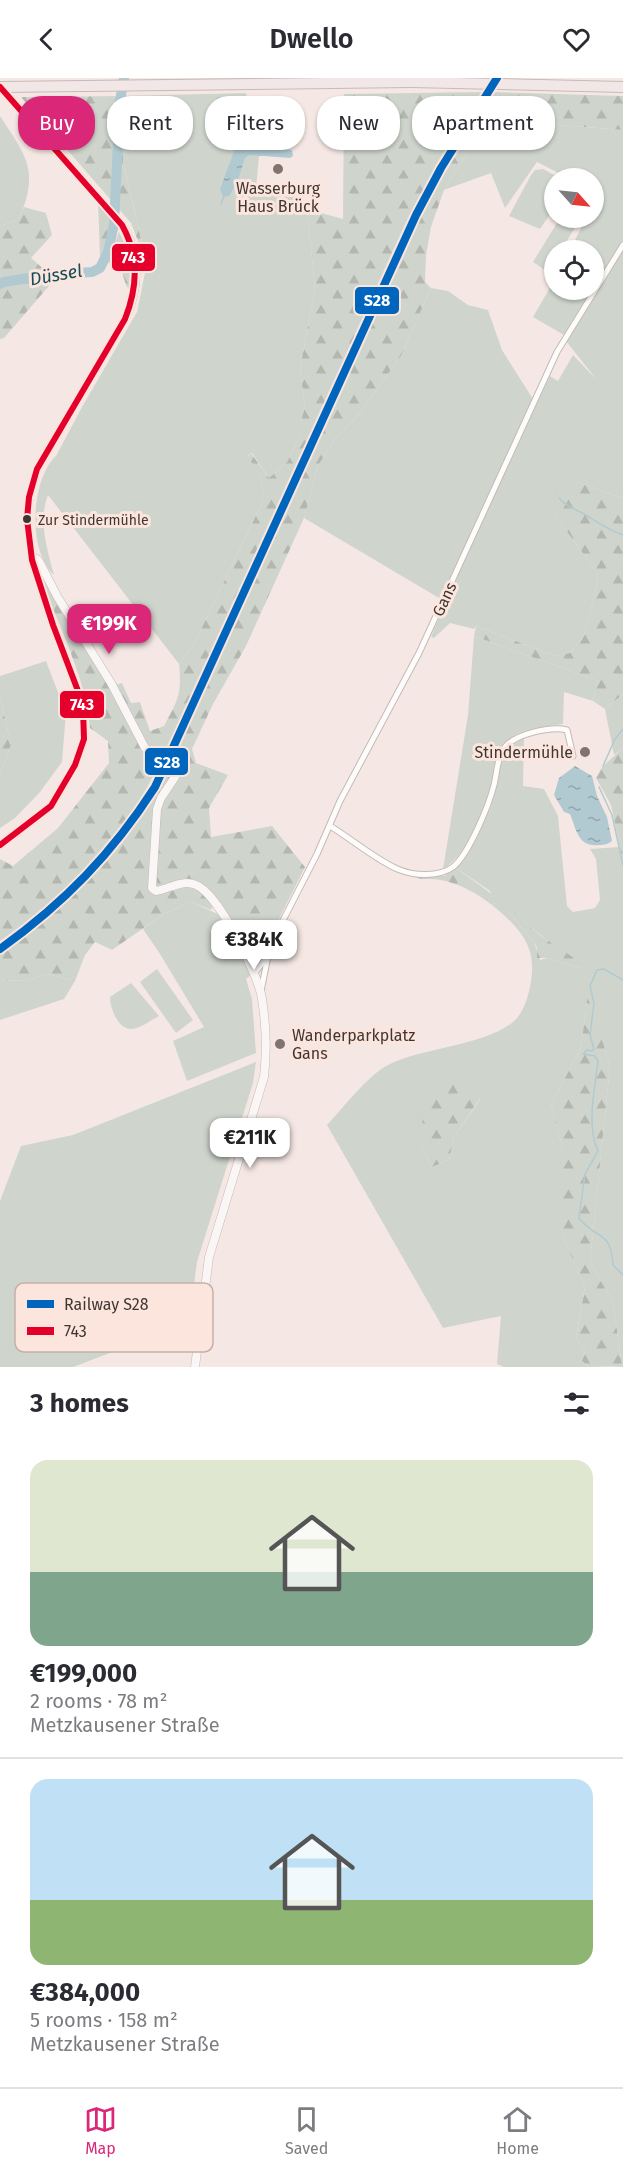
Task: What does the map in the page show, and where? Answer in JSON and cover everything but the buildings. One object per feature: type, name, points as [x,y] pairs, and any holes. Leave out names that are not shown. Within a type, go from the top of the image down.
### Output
[{"type":"highway","points":[[0,88],[411,82],[623,87]]},
{"type":"street","points":[[0,88],[122,225],[130,243],[136,280],[125,319],[37,469],[29,497],[27,519],[32,560],[78,691],[83,709],[84,739],[75,765],[51,806],[0,845]]},
{"type":"street","name":"Gans","points":[[261,991],[269,954],[286,912],[330,826],[340,801],[419,653],[557,352],[623,245]]},
{"type":"street","points":[[32,560],[37,559],[40,563],[57,596],[111,682],[145,748],[174,769],[175,777],[161,798],[157,809],[152,888],[156,891],[186,883],[199,886],[208,892],[225,918],[261,991],[266,1051],[264,1077],[209,1257],[206,1283]]},
{"type":"street","points":[[330,826],[399,870],[423,874],[443,872],[460,860],[478,827],[491,794],[500,757],[507,745],[520,737],[562,729],[567,730],[573,756]]},
{"type":"street","name":"Gans","points":[[254,974],[269,954]]},
{"type":"street","points":[[195,1367],[197,1352]]},
{"type":"green space","points":[[482,92],[479,96],[412,96],[412,150],[445,150],[401,233],[180,721],[149,784],[119,830],[102,851],[64,890],[0,941],[0,859],[13,866],[58,828],[109,763],[108,741],[90,728],[88,709],[77,670],[39,572],[109,687],[122,683],[131,703],[140,702],[150,731],[164,726],[178,696],[179,664],[194,644],[262,503],[262,484],[248,456],[251,453],[269,478],[287,462],[301,434],[301,421],[305,407],[300,369],[315,289],[307,209],[343,219],[344,150],[400,150],[400,96],[344,96],[344,94]]},
{"type":"green space","points":[[494,92],[623,96],[623,130],[555,125],[555,96],[491,96]]},
{"type":"green space","points":[[246,93],[247,96],[205,96],[205,150],[258,150],[256,189],[297,194],[307,209],[315,289],[300,369],[305,407],[301,421],[301,434],[287,462],[269,478],[252,453],[248,455],[262,484],[262,503],[194,644],[179,664],[48,495],[44,525],[46,545],[54,575],[45,564],[39,550],[36,533],[37,497],[41,481],[137,312],[147,263],[123,162],[123,150],[193,150],[193,96],[123,96]]},
{"type":"green space","points":[[95,96],[107,96],[107,150],[123,150],[123,162],[147,264],[131,223],[67,150],[95,150]]},
{"type":"green space","points":[[0,116],[18,144],[18,150],[23,153],[29,175],[29,188],[19,219],[0,226]]},
{"type":"green space","points":[[555,125],[623,130],[623,243],[604,272],[604,240],[575,240],[581,228],[604,228],[604,168],[549,168],[537,162],[505,208],[491,173],[444,190],[468,151],[555,150]]},
{"type":"green space","points":[[456,150],[469,150],[444,190],[431,227],[426,255],[425,282],[431,288],[401,356],[359,414],[334,440],[318,466],[304,518],[246,646],[213,704],[192,749],[196,763],[228,775],[209,808],[211,837],[272,826],[305,867],[270,937],[265,953],[255,965],[233,921],[216,900],[211,910],[191,902],[164,914],[112,950],[95,942],[85,955],[75,981],[47,974],[28,980],[0,981],[0,952],[52,913],[95,871],[133,824],[168,769],[417,221]]},
{"type":"green space","points":[[535,170],[544,170],[544,223],[540,229],[509,216]]},
{"type":"green space","points":[[98,200],[112,218],[104,254],[100,258]]},
{"type":"green space","points":[[24,207],[46,213],[52,235],[31,258],[55,279],[4,338],[0,339],[0,226],[19,219]]},
{"type":"green space","points":[[554,228],[575,228],[567,240],[546,240]]},
{"type":"green space","points":[[119,232],[128,260],[129,289],[122,272],[108,262]]},
{"type":"green space","points":[[544,244],[544,269],[533,262]]},
{"type":"green space","points":[[623,249],[623,498],[577,482],[554,514],[598,574],[584,635],[570,653],[556,656],[476,626],[474,629],[450,623],[434,638],[431,637],[443,608],[439,598],[304,518],[318,466],[334,440],[359,414],[401,356],[431,288],[448,291],[468,305],[488,310],[502,350],[536,404],[550,376],[558,381],[573,355],[596,379],[566,341],[591,300],[604,300],[604,280]]},
{"type":"green space","points":[[544,298],[544,300],[587,300],[564,335],[533,317]]},
{"type":"green space","points":[[577,482],[623,498],[623,694],[605,709],[593,701],[598,681],[474,636],[476,626],[556,656],[570,653],[584,635],[598,574],[554,514],[552,499],[561,487]]},
{"type":"green space","points":[[474,636],[598,681],[593,701],[564,692],[563,724],[525,731],[511,737],[506,742],[498,757],[487,799],[470,839],[453,861],[443,869],[468,715]]},
{"type":"green space","points":[[46,661],[66,713],[62,762],[40,792],[15,818],[0,828],[0,775],[11,745],[0,696],[0,676]]},
{"type":"green space","points":[[623,694],[623,748],[614,755],[605,709]]},
{"type":"green space","points":[[0,696],[11,745],[0,775]]},
{"type":"green space","points":[[524,738],[523,786],[544,789],[558,816],[567,906],[573,912],[595,908],[600,900],[596,859],[590,849],[619,847],[623,862],[623,1367],[608,1367],[622,1366],[613,1302],[590,1262],[610,1066],[588,994],[581,1048],[551,1104],[563,1150],[563,1237],[585,1287],[576,1338],[585,1351],[582,1361],[589,1367],[504,1367],[497,1364],[501,1316],[443,1328],[327,1125],[364,1084],[388,1065],[501,1030],[517,1018],[523,1008],[529,992],[532,968],[524,937],[492,905],[496,903],[490,891],[456,868],[472,844],[491,807],[502,756],[507,749]],"holes":[[[510,910],[581,968],[547,958],[540,960],[534,942]],[[481,1098],[454,1137],[449,1160],[432,1167],[421,1145]]]},
{"type":"green space","points":[[623,748],[623,862],[611,805],[596,778],[602,767]]},
{"type":"green space","points":[[456,868],[496,897],[496,903],[492,905],[455,884],[413,876],[444,876]]},
{"type":"green space","points":[[191,902],[220,915],[251,975],[246,979],[252,999],[256,1053],[187,1081],[173,1041],[204,1027],[143,929],[164,914]]},
{"type":"green space","points":[[510,909],[541,936],[574,958],[581,968],[547,958],[537,958],[537,948],[534,942],[510,913]]},
{"type":"green space","points":[[157,969],[193,1020],[176,1033],[140,982]]},
{"type":"green space","points":[[47,974],[75,981],[64,999],[0,1020],[0,981],[28,980]]},
{"type":"green space","points":[[131,983],[159,1016],[143,1026],[128,1029],[116,1018],[110,997]]},
{"type":"green space","points":[[588,992],[610,1066],[590,1262],[613,1302],[622,1366],[589,1367],[582,1361],[585,1351],[576,1338],[585,1287],[563,1237],[563,1150],[551,1104],[581,1048]]},
{"type":"green space","points":[[256,1062],[253,1083],[197,1262],[194,1283],[15,1283],[15,1352],[113,1352],[73,1367],[0,1367],[0,1201],[21,1146],[73,1135]]},
{"type":"green space","points":[[458,1080],[481,1097],[454,1137],[449,1160],[432,1167],[421,1145],[424,1099]]},
{"type":"water","points":[[234,150],[292,150],[293,156],[290,158],[249,155],[245,158],[237,183],[229,196],[223,197],[220,189]]},
{"type":"water","points":[[575,766],[592,776],[597,796],[607,817],[612,841],[608,844],[592,845],[582,841],[570,814],[564,812],[554,795],[559,778]]},
{"type":"waterway","name":"Düssel","points":[[0,284],[46,275],[92,272],[100,268],[108,252],[114,224],[120,101],[124,78]]},
{"type":"waterway","points":[[221,204],[224,196]]},
{"type":"waterway","points":[[559,498],[570,507],[623,535]]},
{"type":"waterway","points":[[603,766],[615,739],[623,729]]},
{"type":"waterway","points":[[599,787],[612,815],[623,865]]},
{"type":"waterway","points":[[623,980],[604,969],[597,970],[590,986],[594,1003],[590,1035],[594,1049],[587,1050],[583,1054],[595,1056],[598,1061],[592,1119],[594,1141],[598,1151],[585,1174],[579,1218],[606,1240],[612,1254],[613,1265],[623,1275]]},
{"type":"rail line","name":"S28","points":[[0,949],[45,914],[85,876],[122,834],[155,787],[416,215],[441,168],[497,78]]},
{"type":"transit line","name":"743","points":[[0,87],[122,225],[128,237],[135,271],[132,295],[125,319],[37,469],[29,497],[27,519],[32,560],[78,691],[83,709],[84,739],[75,765],[51,806],[0,845]]},
{"type":"place","name":"Wasserburg Haus Brück","points":[[278,169]]},
{"type":"place","name":"Zur Stindermühle","points":[[27,519]]},
{"type":"place","name":"Stindermühle","points":[[585,752]]},
{"type":"place","name":"Wanderparkplatz Gans","points":[[280,1044]]}]
